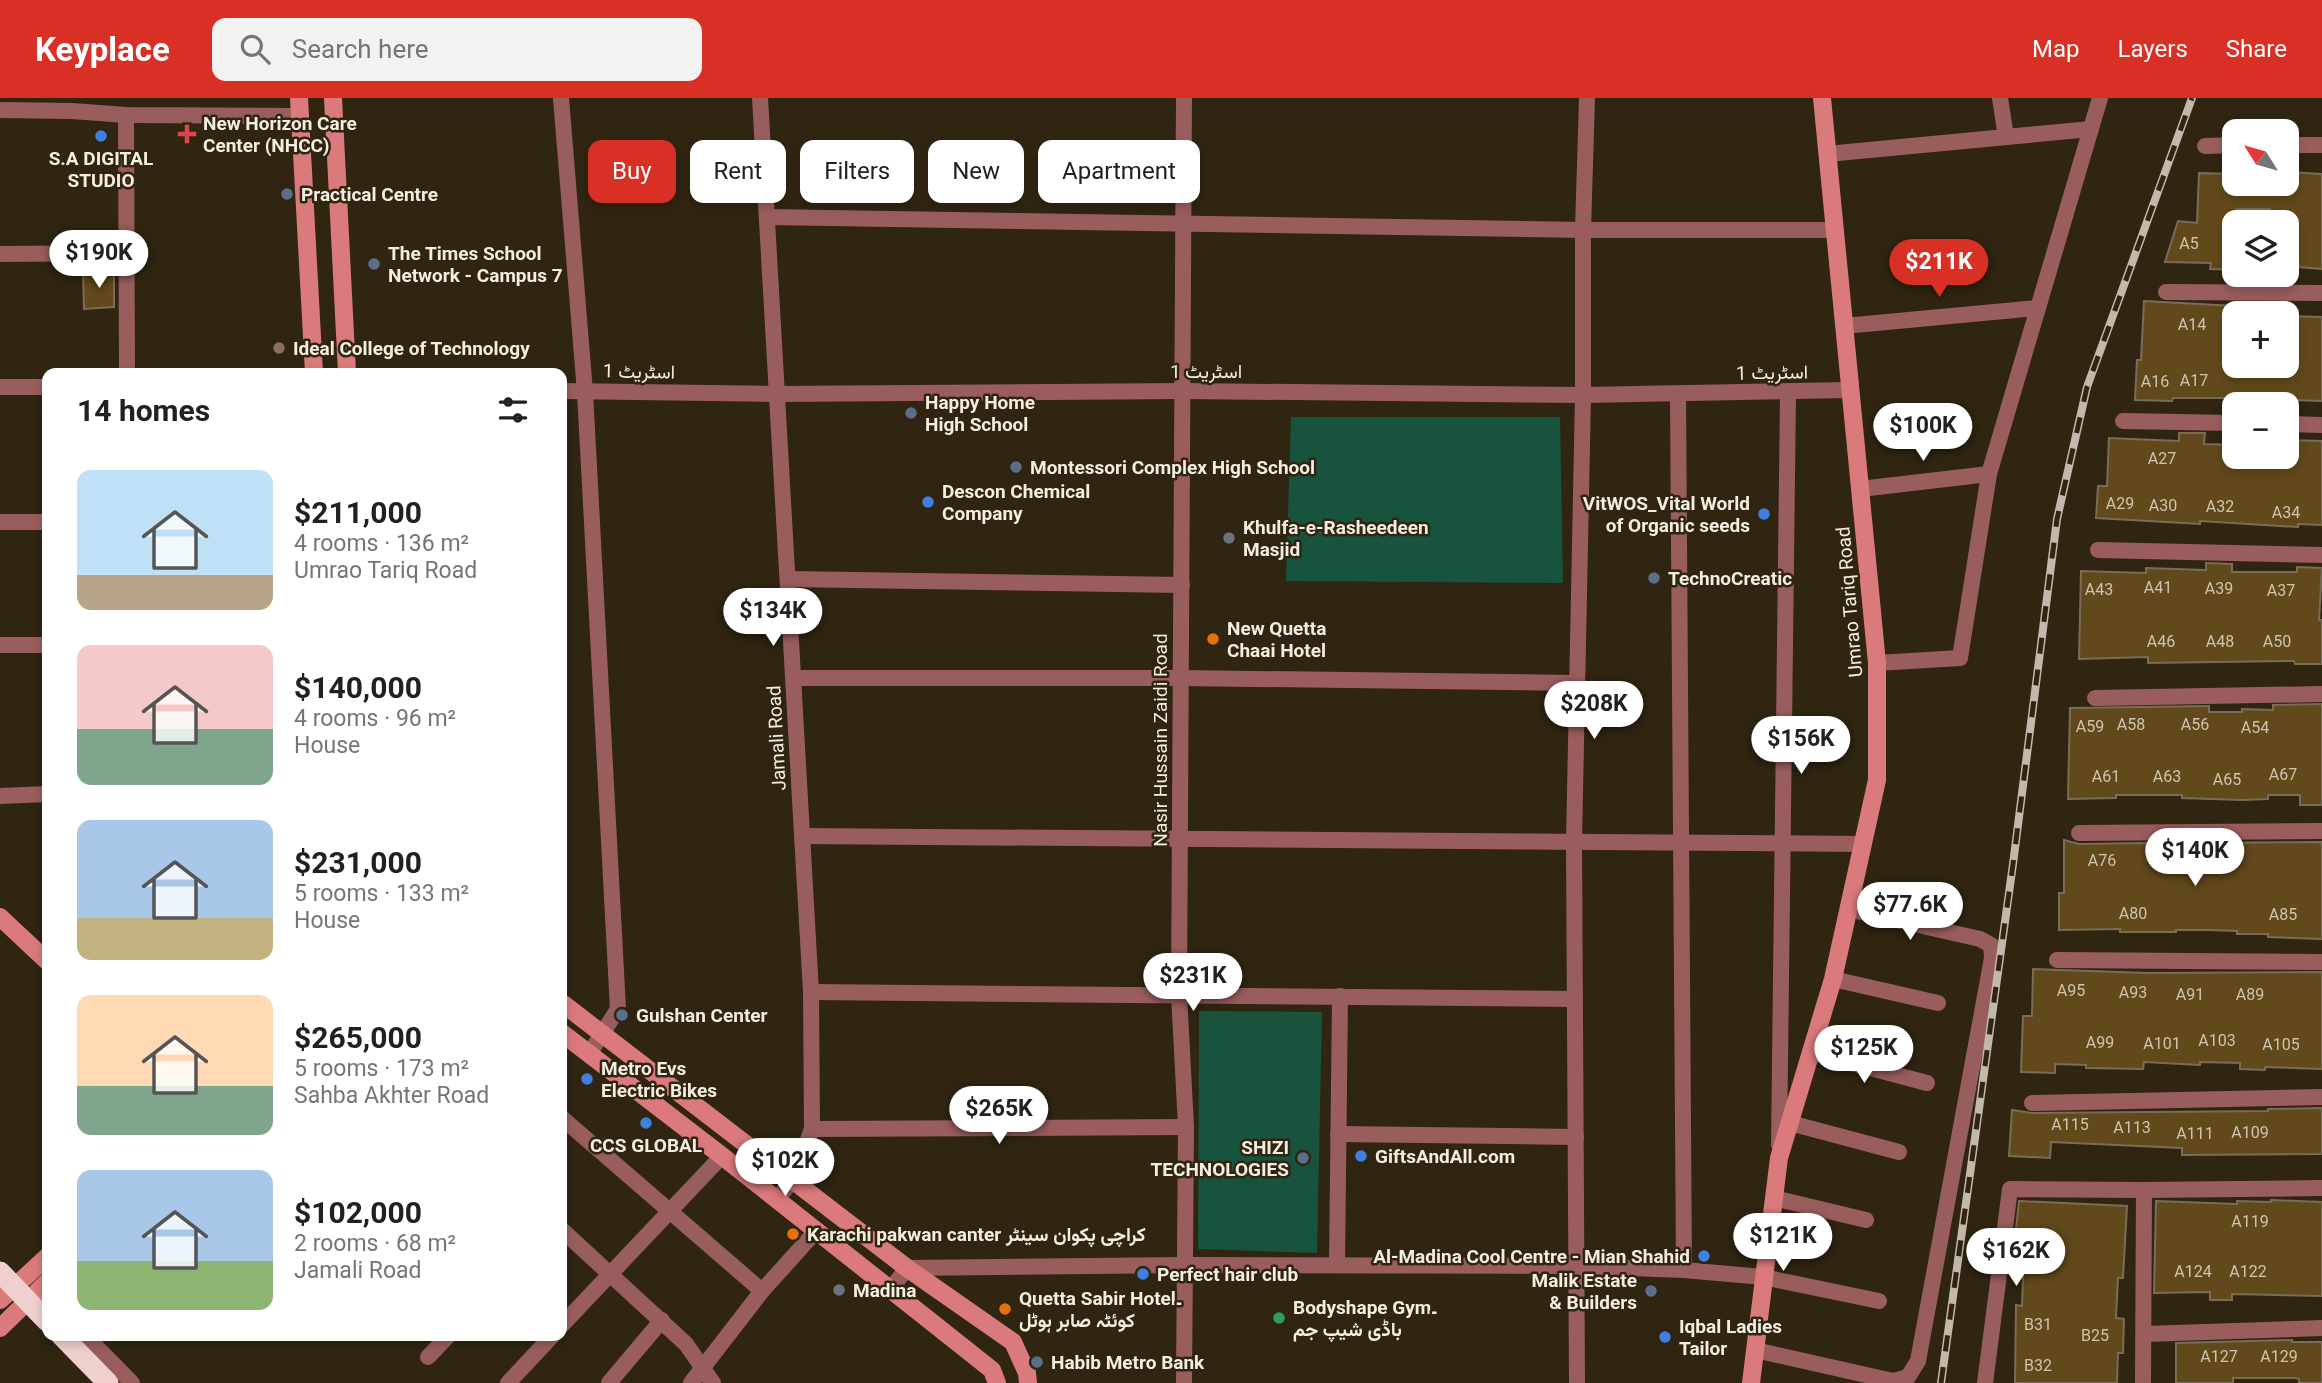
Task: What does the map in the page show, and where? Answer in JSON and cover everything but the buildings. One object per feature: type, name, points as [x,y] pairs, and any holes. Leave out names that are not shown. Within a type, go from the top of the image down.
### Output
[{"type":"highway","points":[[0,1272],[42,1316]]},
{"type":"highway","points":[[67,1341],[108,1383]]},
{"type":"main road","points":[[333,98],[347,368]]},
{"type":"main road","name":"Umrao Tariq Road","points":[[1751,1383],[1779,1158],[1833,979],[1877,780],[1877,663],[1822,98]]},
{"type":"main road","points":[[299,107],[314,368]]},
{"type":"main road","points":[[0,917],[42,956]]},
{"type":"main road","points":[[567,1007],[906,1268],[1013,1342],[1027,1373],[1028,1383]]},
{"type":"main road","points":[[567,1037],[817,1230],[992,1370],[997,1383]]},
{"type":"main road","points":[[0,1300],[42,1261]]},
{"type":"main road","points":[[0,1328],[42,1287]]},
{"type":"street","points":[[561,98],[585,391],[618,1009],[589,1054]]},
{"type":"street","name":"Jamali Road","points":[[760,98],[811,992],[811,1129],[793,1180],[776,1200]]},
{"type":"street","name":"Nasir Hussain Zaidi Road","points":[[1184,98],[1179,995],[1186,1127],[1184,1383]]},
{"type":"street","points":[[1577,1383],[1574,842],[1587,98]]},
{"type":"street","points":[[2000,98],[2006,137]]},
{"type":"street","points":[[1877,663],[1960,658],[1989,474],[2100,98]]},
{"type":"street","points":[[0,110],[72,105],[126,115],[299,107]]},
{"type":"street","points":[[126,115],[127,368]]},
{"type":"street","points":[[1827,154],[2091,129]]},
{"type":"street","points":[[2205,146],[2222,145]]},
{"type":"street","points":[[2300,145],[2322,145]]},
{"type":"street","points":[[767,217],[1583,230],[1835,230]]},
{"type":"street","points":[[0,254],[127,253]]},
{"type":"street","points":[[2166,292],[2322,293]]},
{"type":"street","points":[[1844,326],[2037,308]]},
{"type":"street","points":[[0,387],[42,387]]},
{"type":"street","name":"اسٹریٹ 1","points":[[567,391],[777,394],[1183,391],[1583,395],[1850,390]]},
{"type":"street","points":[[1779,1158],[1788,393]]},
{"type":"street","points":[[1678,394],[1684,1270]]},
{"type":"street","points":[[2123,421],[2222,424]]},
{"type":"street","points":[[2299,424],[2322,425]]},
{"type":"street","points":[[1860,489],[1989,474]]},
{"type":"street","points":[[0,522],[42,522]]},
{"type":"street","points":[[2098,550],[2322,555]]},
{"type":"street","points":[[788,579],[1182,585]]},
{"type":"street","points":[[0,645],[42,645]]},
{"type":"street","points":[[793,678],[1181,678],[1577,683]]},
{"type":"street","points":[[2095,698],[2322,694]]},
{"type":"street","points":[[0,796],[42,794]]},
{"type":"street","points":[[2078,833],[2322,831]]},
{"type":"street","points":[[802,836],[1864,844]]},
{"type":"street","points":[[1755,1350],[1893,1382],[1908,1377],[1918,1361],[1992,958],[1991,945],[1980,939],[1848,909]]},
{"type":"street","points":[[2057,960],[2322,962]]},
{"type":"street","points":[[1833,979],[1938,1003]]},
{"type":"street","points":[[811,992],[1575,999]]},
{"type":"street","points":[[1337,1265],[1340,996]]},
{"type":"street","points":[[1810,1052],[1927,1083]]},
{"type":"street","points":[[2032,1103],[2322,1097]]},
{"type":"street","points":[[567,1122],[762,1292]]},
{"type":"street","points":[[1790,1123],[1899,1153]]},
{"type":"street","points":[[811,1129],[1186,1127]]},
{"type":"street","points":[[1338,1134],[1576,1137]]},
{"type":"street","points":[[567,1320],[722,1156]]},
{"type":"street","points":[[1985,1383],[2010,1189],[2144,1191],[2322,1188]]},
{"type":"street","points":[[2143,1383],[2144,1191]]},
{"type":"street","points":[[1774,1198],[1866,1220]]},
{"type":"street","points":[[691,1383],[762,1292],[817,1230]]},
{"type":"street","points":[[567,1235],[686,1344],[713,1383]]},
{"type":"street","points":[[891,1289],[906,1268],[1185,1265],[1576,1266],[1684,1270],[1763,1277],[1879,1301]]},
{"type":"street","points":[[609,1383],[662,1320]]},
{"type":"street","points":[[2145,1334],[2322,1328]]},
{"type":"street","points":[[91,1341],[132,1383]]},
{"type":"street","points":[[428,1357],[443,1341]]},
{"type":"street","points":[[508,1383],[547,1341]]},
{"type":"green space","points":[[1291,417],[1560,417],[1563,583],[1286,581]]},
{"type":"green space","points":[[1199,1011],[1322,1012],[1317,1253],[1198,1249]]},
{"type":"railway","points":[[1941,1383],[2013,864],[2057,519],[2087,387],[2192,98]]},
{"type":"place","name":"New Horizon Care Center (NHCC)","points":[[187,134]]},
{"type":"place","name":"S.A DIGITAL STUDIO","points":[[101,136]]},
{"type":"place","name":"Practical Centre","points":[[287,194]]},
{"type":"place","name":"The Times School Network - Campus 7","points":[[374,264]]},
{"type":"place","name":"Ideal College of Technology","points":[[279,348]]},
{"type":"place","name":"Happy Home High School","points":[[911,413]]},
{"type":"place","name":"Montessori Complex High School","points":[[1016,467]]},
{"type":"place","name":"Descon Chemical Company","points":[[928,502]]},
{"type":"place","name":"VitWOS_Vital World of Organic seeds","points":[[1764,514]]},
{"type":"place","name":"Khulfa-e-Rasheedeen Masjid","points":[[1229,538]]},
{"type":"place","name":"TechnoCreatic","points":[[1654,578]]},
{"type":"place","name":"New Quetta Chaai Hotel","points":[[1213,639]]},
{"type":"place","name":"Gulshan Center","points":[[622,1015]]},
{"type":"place","name":"Metro Evs Electric Bikes","points":[[587,1079]]},
{"type":"place","name":"CCS GLOBAL","points":[[646,1123]]},
{"type":"place","name":"GiftsAndAll.com","points":[[1361,1156]]},
{"type":"place","name":"SHIZI TECHNOLOGIES","points":[[1303,1158]]},
{"type":"place","name":"Karachi pakwan canter کراچی پکوان سینٹر","points":[[793,1234]]},
{"type":"place","name":"Al-Madina Cool Centre - Mian Shahid","points":[[1704,1256]]},
{"type":"place","name":"Perfect hair club","points":[[1143,1274]]},
{"type":"place","name":"Madina","points":[[839,1290]]},
{"type":"place","name":"Malik Estate & Builders","points":[[1651,1291]]},
{"type":"place","name":"Quetta Sabir Hotel۔ کوئٹہ صابر ہوٹل","points":[[1005,1309]]},
{"type":"place","name":"Bodyshape Gym۔ باڈی شیپ جم","points":[[1279,1318]]},
{"type":"place","name":"Iqbal Ladies Tailor","points":[[1665,1337]]},
{"type":"place","name":"Habib Metro Bank","points":[[1037,1362]]}]
